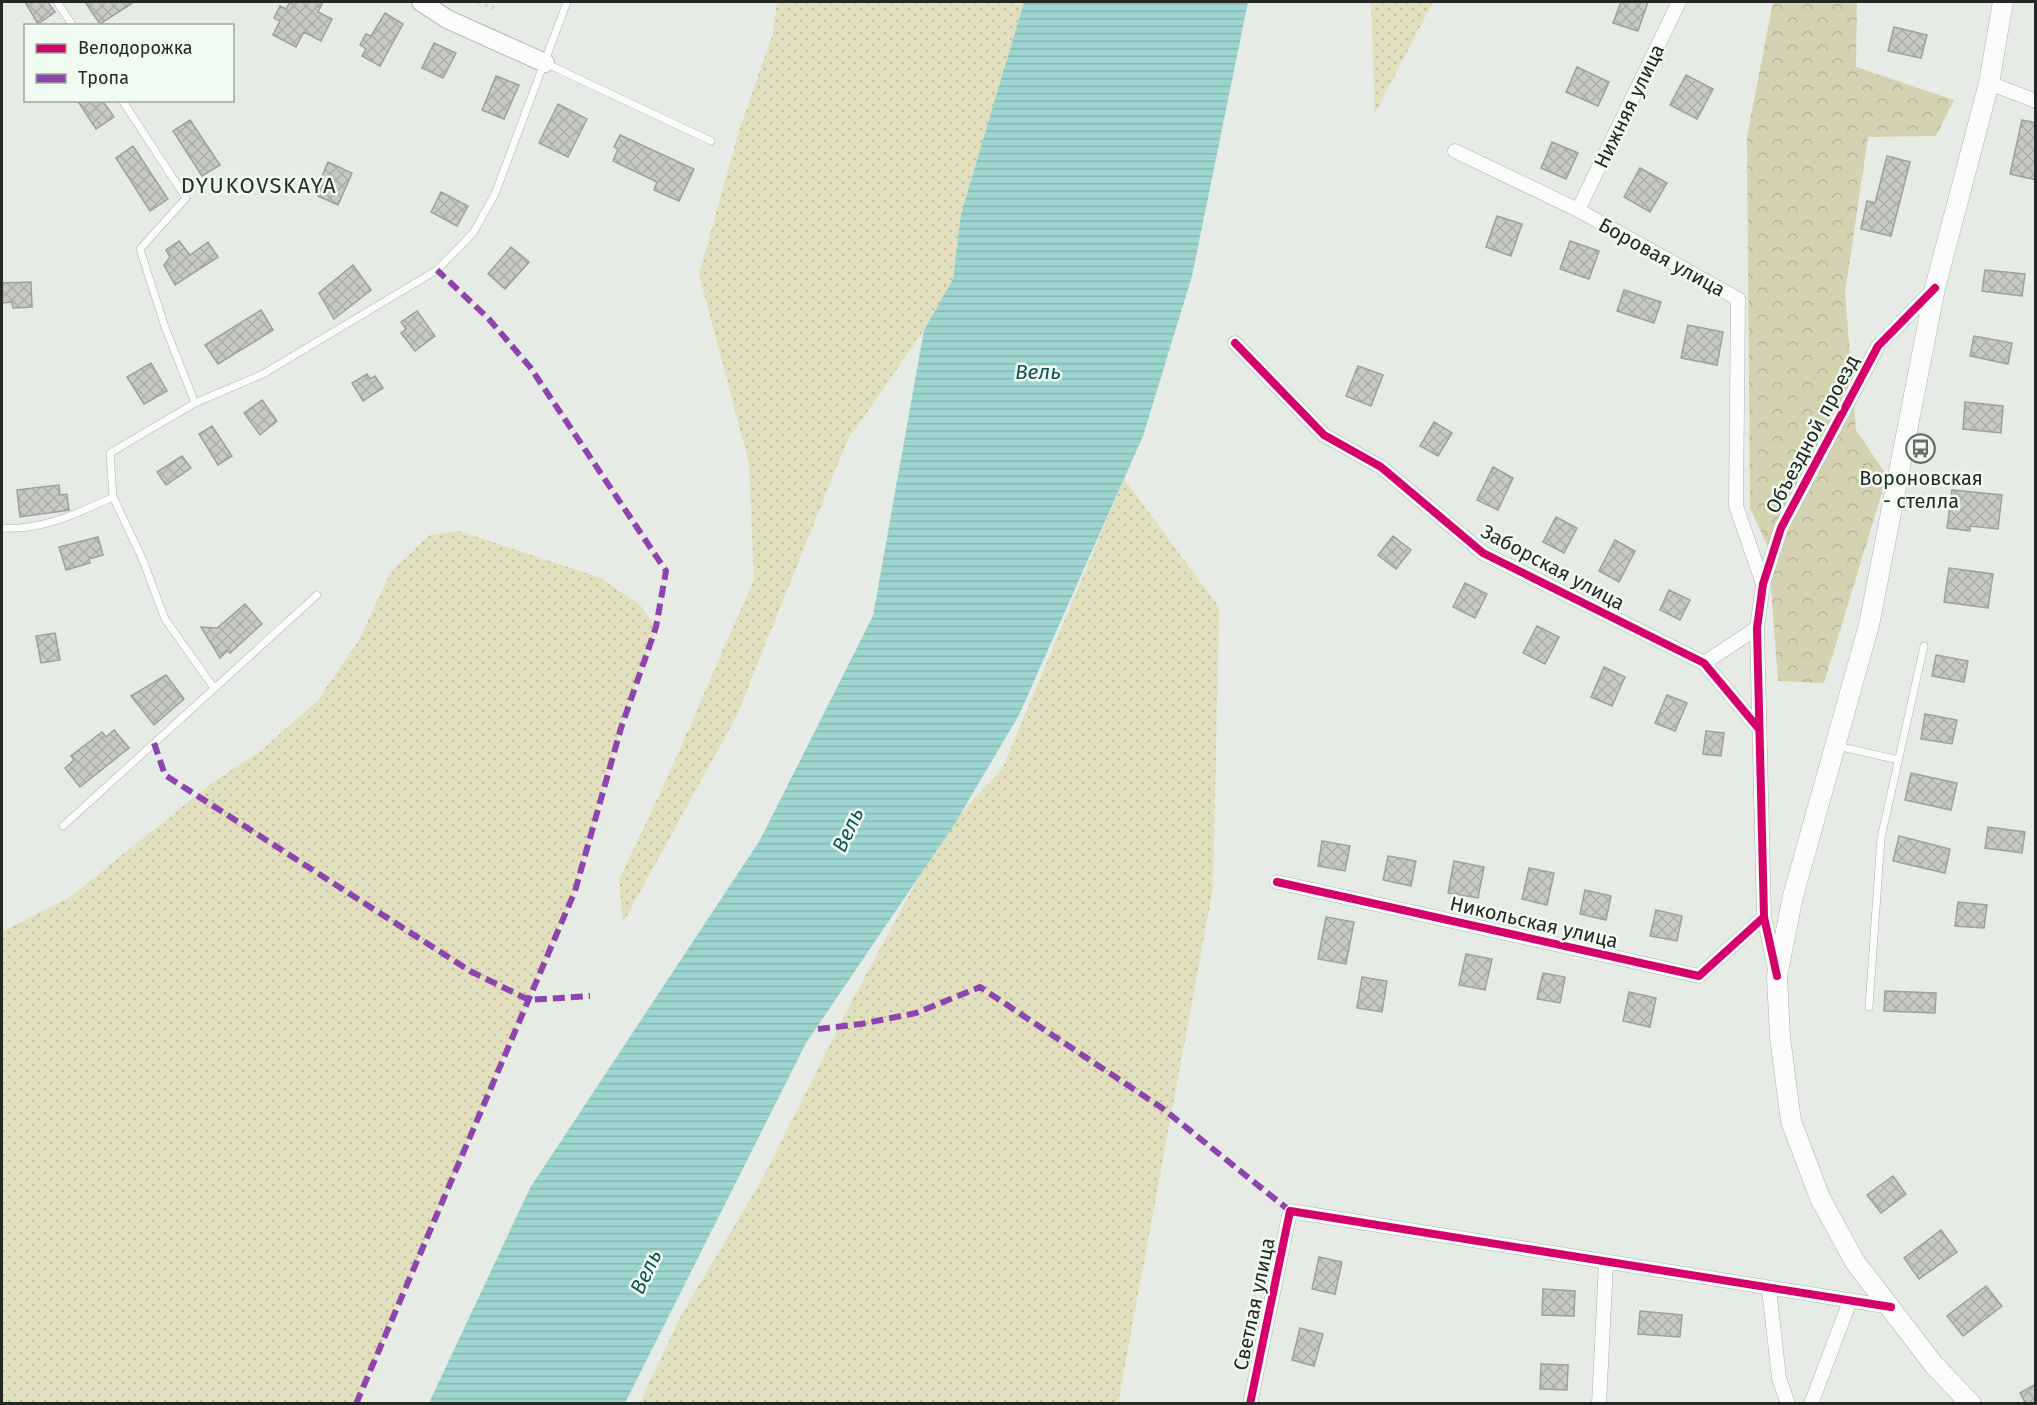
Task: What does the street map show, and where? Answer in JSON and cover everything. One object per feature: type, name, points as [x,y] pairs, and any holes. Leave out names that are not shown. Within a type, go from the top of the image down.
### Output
[{"type":"main road","points":[[1971,1404],[1934,1365],[1855,1262],[1820,1198],[1791,1120],[1780,1037],[1777,976],[1792,896],[1869,625],[1935,288],[1989,83],[2003,2]]},
{"type":"street","points":[[421,2],[447,19],[545,63]]},
{"type":"street","name":"Нижняя улица","points":[[1578,210],[1679,2]]},
{"type":"street","points":[[1989,83],[2036,101]]},
{"type":"street","name":"Боровая улица","points":[[1455,151],[1578,210],[1738,298],[1737,506],[1763,584]]},
{"type":"street","name":"Объездной проезд","points":[[1777,976],[1764,917],[1756,628],[1763,584],[1781,528],[1878,346],[1935,288]]},
{"type":"street","name":"Заборская улица","points":[[1235,343],[1323,435],[1381,467],[1483,553],[1704,663]]},
{"type":"street","points":[[1756,628],[1704,663],[1759,729]]},
{"type":"street","name":"Никольская улица","points":[[1277,882],[1699,976],[1764,917]]},
{"type":"street","name":"Светлая улица","points":[[1250,1404],[1290,1211],[1606,1263]]},
{"type":"street","points":[[1599,1404],[1606,1263],[1891,1307]]},
{"type":"street","points":[[1769,1289],[1779,1378],[1788,1404]]},
{"type":"street","points":[[1811,1404],[1850,1301]]},
{"type":"lane","points":[[57,2],[72,24]]},
{"type":"lane","points":[[214,688],[165,619],[142,558],[113,497],[110,453],[195,403],[263,374],[437,270],[473,232],[495,194],[567,2]]},
{"type":"lane","points":[[545,63],[711,141]]},
{"type":"lane","points":[[123,102],[186,198],[140,249],[165,327],[195,403]]},
{"type":"lane","points":[[2,528],[18,530],[74,516],[113,497]]},
{"type":"lane","points":[[63,826],[317,595]]},
{"type":"lane","points":[[1869,1007],[1881,838],[1924,646]]},
{"type":"lane","points":[[1835,745],[1899,760]]},
{"type":"path","points":[[478,2],[493,8],[495,2]]},
{"type":"shaded area","points":[[777,2],[1024,2],[961,214],[953,279],[924,330],[847,441],[737,715],[623,923],[619,880],[669,774],[754,579],[749,463],[699,274],[740,128],[773,34]]},
{"type":"shaded area","points":[[1371,2],[1433,2],[1375,113]]},
{"type":"shaded area","points":[[1124,479],[1219,607],[1213,888],[1118,1403],[639,1404],[682,1314],[765,1174],[854,997],[944,831],[1002,769]]},
{"type":"shaded area","points":[[459,531],[601,578],[641,606],[656,627],[621,728],[575,891],[356,1403],[2,1403],[2,932],[70,897],[212,783],[263,749],[317,701],[359,640],[391,571],[430,535]]},
{"type":"green space","points":[[1773,2],[1857,2],[1856,67],[1954,100],[1936,136],[1868,137],[1845,293],[1856,430],[1887,476],[1824,683],[1778,681],[1768,547],[1750,508],[1747,137]]},
{"type":"water","name":"Вель","points":[[1024,2],[1248,2],[1192,276],[1143,436],[1019,715],[954,825],[806,1043],[625,1403],[429,1403],[530,1188],[760,840],[873,616],[924,330],[953,279],[961,214]]},
{"type":"building","points":[[25,2],[48,2],[55,12],[38,24]]},
{"type":"building","points":[[85,2],[134,2],[100,24]]},
{"type":"building","points":[[290,2],[323,2],[318,12],[332,19],[321,41],[304,32],[296,47],[273,35],[280,21],[274,18],[280,6],[286,9]]},
{"type":"building","points":[[1621,2],[1648,2],[1638,31],[1613,23]]},
{"type":"building","points":[[385,13],[403,24],[380,66],[362,56],[366,49],[360,45],[366,34],[371,36]]},
{"type":"building","points":[[1894,27],[1927,35],[1921,58],[1888,51]]},
{"type":"building","points":[[434,43],[456,53],[443,78],[422,68]]},
{"type":"building","points":[[1577,67],[1609,82],[1598,106],[1566,92]]},
{"type":"building","points":[[1686,75],[1713,89],[1697,119],[1670,105]]},
{"type":"building","points":[[496,76],[519,85],[504,119],[482,110]]},
{"type":"building","points":[[78,102],[103,102],[114,117],[96,129]]},
{"type":"building","points":[[558,104],[587,119],[568,157],[539,143]]},
{"type":"building","points":[[190,120],[220,165],[202,176],[173,131]]},
{"type":"building","points":[[2022,120],[2036,123],[2036,180],[2010,174]]},
{"type":"building","points":[[620,135],[694,169],[679,201],[654,190],[657,182],[613,161],[618,149],[614,147]]},
{"type":"building","points":[[1552,142],[1578,153],[1566,179],[1541,168]]},
{"type":"building","points":[[133,146],[168,199],[150,211],[116,158]]},
{"type":"building","points":[[1887,156],[1910,162],[1891,236],[1861,229],[1867,201],[1875,203]]},
{"type":"building","points":[[328,162],[352,173],[338,205],[318,196],[324,182],[321,179]]},
{"type":"building","points":[[1640,168],[1667,183],[1650,212],[1624,197]]},
{"type":"building","points":[[441,192],[468,206],[457,226],[431,212]]},
{"type":"building","points":[[1497,216],[1522,224],[1511,256],[1486,247]]},
{"type":"building","points":[[179,241],[190,255],[208,242],[218,257],[175,285],[164,265],[170,257],[166,250]]},
{"type":"building","points":[[1570,241],[1599,251],[1589,279],[1560,269]]},
{"type":"building","points":[[511,247],[529,262],[505,289],[488,274]]},
{"type":"building","points":[[353,265],[371,290],[334,319],[319,293]]},
{"type":"building","points":[[1985,270],[2025,274],[2022,296],[1982,291]]},
{"type":"building","points":[[31,282],[32,307],[13,308],[12,302],[2,303],[2,283]]},
{"type":"building","points":[[1624,290],[1661,302],[1654,323],[1617,311]]},
{"type":"building","points":[[261,310],[273,330],[218,364],[205,345]]},
{"type":"building","points":[[417,311],[435,336],[415,351],[401,333],[406,329],[401,322]]},
{"type":"building","points":[[1688,325],[1723,332],[1717,365],[1681,358]]},
{"type":"building","points":[[1974,336],[2012,343],[2008,364],[1970,356]]},
{"type":"building","points":[[151,363],[167,391],[144,404],[127,377]]},
{"type":"building","points":[[1358,366],[1383,375],[1371,406],[1346,396]]},
{"type":"building","points":[[367,374],[370,379],[375,376],[383,388],[363,401],[352,383]]},
{"type":"building","points":[[262,400],[277,421],[260,435],[244,413]]},
{"type":"building","points":[[1965,402],[2003,406],[2001,433],[1963,429]]},
{"type":"building","points":[[1434,422],[1452,433],[1438,456],[1420,446]]},
{"type":"building","points":[[212,426],[232,456],[218,465],[199,434]]},
{"type":"building","points":[[182,456],[191,468],[166,485],[157,472]]},
{"type":"building","points":[[1493,467],[1513,478],[1498,510],[1477,500]]},
{"type":"building","points":[[59,485],[60,495],[67,494],[69,510],[20,517],[17,490]]},
{"type":"building","points":[[1952,490],[2002,495],[1998,529],[1970,526],[1970,531],[1947,528]]},
{"type":"building","points":[[1556,517],[1577,528],[1564,553],[1543,542]]},
{"type":"building","points":[[1393,536],[1411,550],[1396,569],[1378,555]]},
{"type":"building","points":[[98,537],[103,555],[89,559],[90,563],[66,570],[59,547]]},
{"type":"building","points":[[1615,540],[1635,551],[1619,582],[1599,571]]},
{"type":"building","points":[[1949,568],[1993,574],[1988,608],[1944,602]]},
{"type":"building","points":[[1465,583],[1487,594],[1475,618],[1453,607]]},
{"type":"building","points":[[1669,590],[1690,600],[1680,620],[1660,610]]},
{"type":"building","points":[[245,604],[262,624],[230,653],[227,651],[220,658],[201,627],[217,628]]},
{"type":"building","points":[[1537,626],[1559,637],[1545,664],[1523,653]]},
{"type":"building","points":[[55,633],[60,660],[41,663],[36,636]]},
{"type":"building","points":[[1936,655],[1968,661],[1964,682],[1932,676]]},
{"type":"building","points":[[1604,667],[1625,677],[1612,706],[1591,697]]},
{"type":"building","points":[[166,675],[184,699],[154,725],[131,696]]},
{"type":"building","points":[[1667,695],[1687,703],[1675,731],[1655,723]]},
{"type":"building","points":[[1925,714],[1957,720],[1952,744],[1921,739]]},
{"type":"building","points":[[114,730],[129,748],[80,787],[65,768],[74,760],[71,756],[102,732],[106,737]]},
{"type":"building","points":[[1706,731],[1724,733],[1721,756],[1703,754]]},
{"type":"building","points":[[1911,773],[1957,783],[1951,810],[1905,800]]},
{"type":"building","points":[[1988,827],[2025,832],[2022,853],[1985,848]]},
{"type":"building","points":[[1899,836],[1950,849],[1945,873],[1893,861]]},
{"type":"building","points":[[1322,841],[1350,846],[1345,871],[1318,866]]},
{"type":"building","points":[[1388,856],[1416,861],[1411,886],[1383,880]]},
{"type":"building","points":[[1454,861],[1484,867],[1478,898],[1448,893]]},
{"type":"building","points":[[1529,868],[1554,873],[1547,905],[1522,899]]},
{"type":"building","points":[[1585,890],[1611,896],[1606,920],[1580,914]]},
{"type":"building","points":[[1958,902],[1987,905],[1984,928],[1955,926]]},
{"type":"building","points":[[1656,910],[1682,916],[1677,941],[1650,936]]},
{"type":"building","points":[[1326,917],[1354,922],[1346,964],[1318,959]]},
{"type":"building","points":[[1466,954],[1492,959],[1485,990],[1459,985]]},
{"type":"building","points":[[1543,973],[1565,977],[1560,1003],[1537,999]]},
{"type":"building","points":[[1362,977],[1387,981],[1382,1012],[1357,1008]]},
{"type":"building","points":[[1885,991],[1936,993],[1935,1013],[1884,1011]]},
{"type":"building","points":[[1629,992],[1656,998],[1650,1027],[1623,1021]]},
{"type":"building","points":[[1893,1176],[1906,1194],[1881,1213],[1867,1195]]},
{"type":"building","points":[[1941,1230],[1957,1252],[1919,1279],[1904,1258]]},
{"type":"building","points":[[1319,1257],[1342,1262],[1335,1294],[1312,1289]]},
{"type":"building","points":[[1986,1286],[2002,1306],[1963,1336],[1947,1316]]},
{"type":"building","points":[[1543,1289],[1575,1291],[1574,1316],[1542,1315]]},
{"type":"building","points":[[1640,1311],[1682,1315],[1680,1337],[1638,1334]]},
{"type":"building","points":[[1300,1328],[1323,1334],[1314,1366],[1292,1360]]},
{"type":"building","points":[[1541,1364],[1568,1365],[1567,1390],[1540,1389]]},
{"type":"building","points":[[2036,1384],[2036,1404],[2026,1404],[2020,1393]]},
{"type":"marked path","points":[[356,1404],[575,891],[621,728],[656,627],[666,571],[530,367],[488,318],[437,270]]},
{"type":"marked path","points":[[154,743],[165,775],[470,971],[529,1000],[590,996]]},
{"type":"marked path","points":[[818,1029],[861,1024],[916,1013],[980,987],[1162,1108],[1290,1211]]},
{"type":"cycle path","points":[[1777,976],[1764,917],[1757,628],[1763,584],[1781,528],[1878,346],[1935,288]]},
{"type":"cycle path","points":[[1235,343],[1324,435],[1381,467],[1483,553],[1704,663],[1759,729]]},
{"type":"cycle path","points":[[1277,882],[1699,976],[1764,917]]},
{"type":"cycle path","points":[[1250,1404],[1290,1211],[1891,1307]]},
{"type":"place","name":"Вороновская - стелла","points":[[1921,448]]},
{"type":"district","name":"DYUKOVSKAYA","points":[[259,185]]}]
